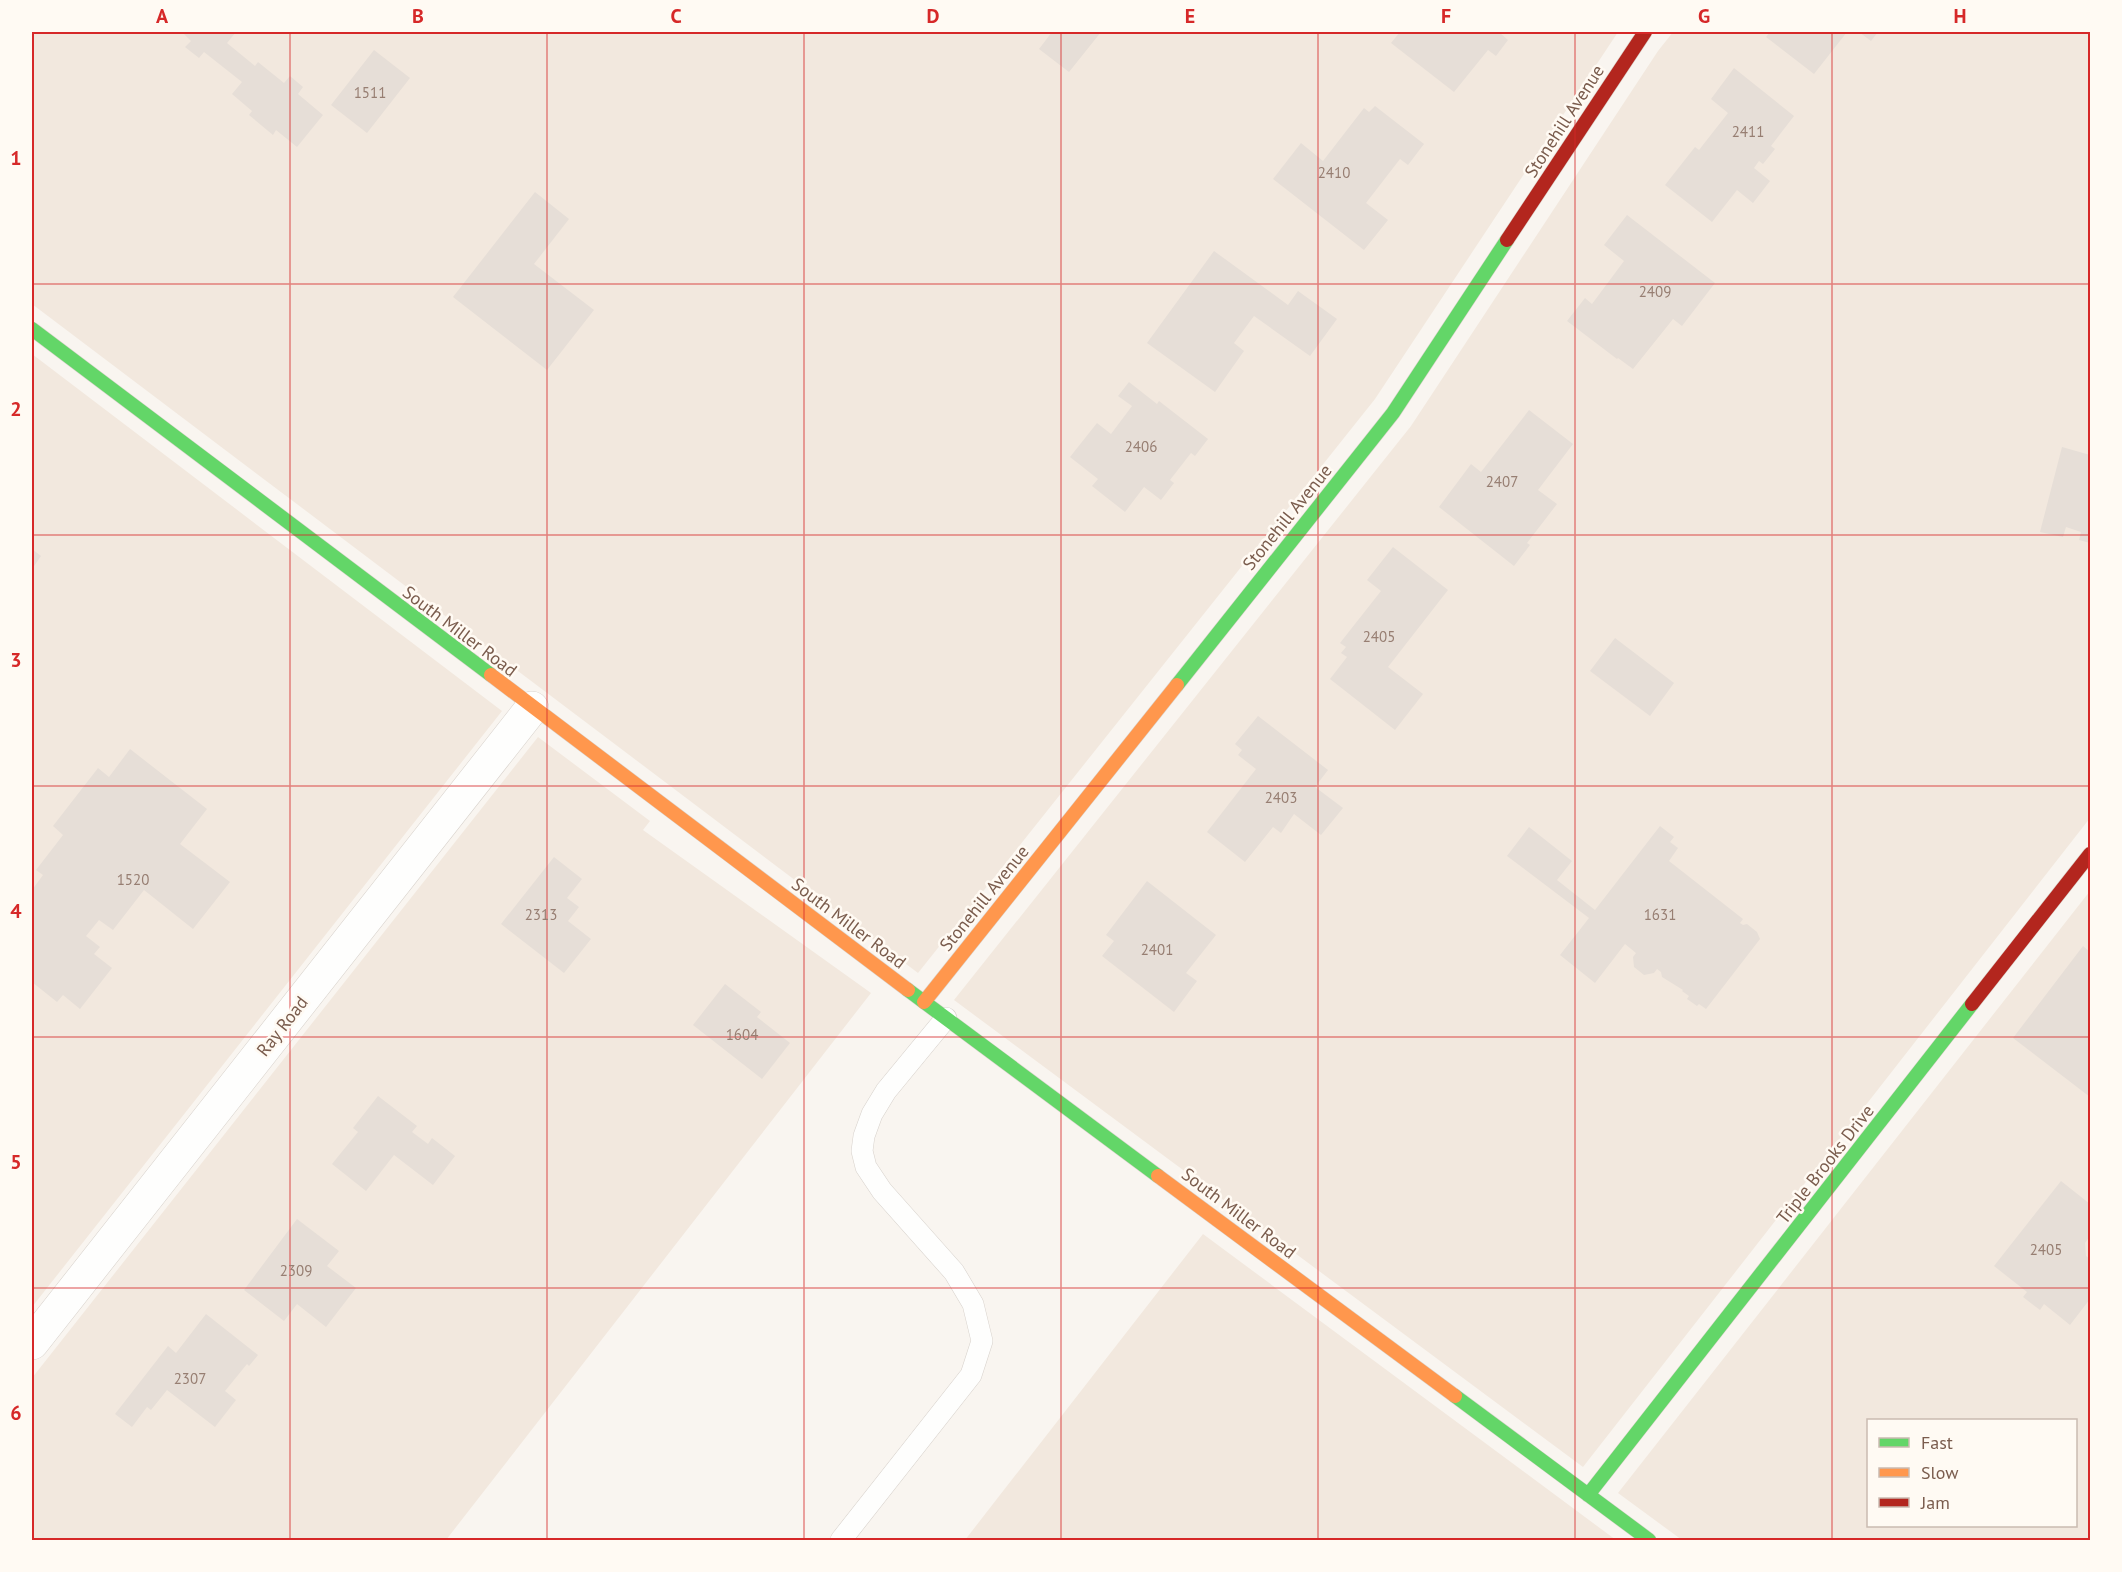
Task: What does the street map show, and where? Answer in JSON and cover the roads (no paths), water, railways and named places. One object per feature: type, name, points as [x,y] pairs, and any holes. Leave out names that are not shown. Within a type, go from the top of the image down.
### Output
[{"type":"street","name":"Stonehill Avenue","points":[[924,1002],[1393,413],[1645,32]]},
{"type":"street","name":"South Miller Road","points":[[32,329],[924,1002],[1649,1540]]},
{"type":"street","name":"Ray Road","points":[[32,1342],[532,708]]},
{"type":"street","name":"Triple Brooks Drive","points":[[1588,1496],[2091,854]]},
{"type":"lane","points":[[841,1540],[971,1376],[982,1341],[973,1304],[954,1272],[882,1191],[866,1167],[862,1151],[864,1136],[872,1114],[886,1090],[946,1018]]}]
